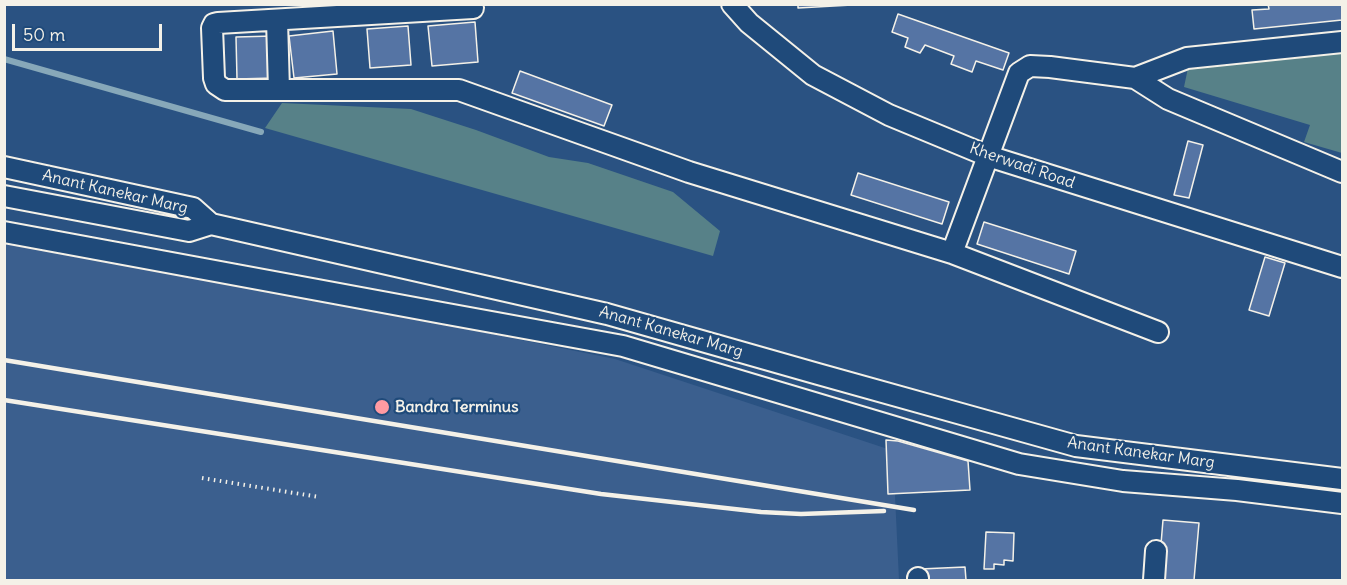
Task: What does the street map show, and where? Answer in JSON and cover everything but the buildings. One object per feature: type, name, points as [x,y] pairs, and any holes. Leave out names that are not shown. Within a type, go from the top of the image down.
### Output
[{"type":"street","name":"Kherwadi Road","points":[[732,4],[749,23],[813,75],[890,115],[988,156],[1342,267]]},
{"type":"street","points":[[473,8],[214,24],[212,28],[214,78],[216,84],[225,90],[459,90],[689,172],[952,253],[1158,332]]},
{"type":"street","points":[[278,20],[279,90]]},
{"type":"street","points":[[1135,78],[1187,58],[1342,42]]},
{"type":"street","points":[[952,253],[1019,74],[1030,66],[1135,78],[1168,99],[1342,172]]},
{"type":"street","name":"Anant Kanekar Marg","points":[[4,167],[193,208],[211,224],[608,314],[1076,446],[1342,479]]},
{"type":"street","points":[[4,196],[189,231],[211,224]]},
{"type":"street","name":"Anant Kanekar Marg","points":[[4,232],[623,346],[1019,464],[1123,481],[1237,490],[1342,503]]},
{"type":"street","points":[[1154,580],[1156,551]]},
{"type":"path","points":[[202,478],[319,497]]},
{"type":"shaded area","name":"Bandra Terminus","points":[[4,235],[615,359],[903,454],[895,496],[899,580],[5,580]]},
{"type":"green space","points":[[1342,51],[1342,153],[1304,142],[1310,125],[1184,87],[1188,68]]},
{"type":"green space","points":[[282,103],[411,109],[549,157],[588,163],[673,192],[720,231],[713,256],[265,128]]},
{"type":"waterway","points":[[4,59],[261,132]]},
{"type":"railway","points":[[4,360],[914,510]]},
{"type":"railway","points":[[4,400],[601,494],[761,512],[801,514],[884,511]]},
{"type":"place","name":"Bandra Terminus","points":[[382,407]]}]
